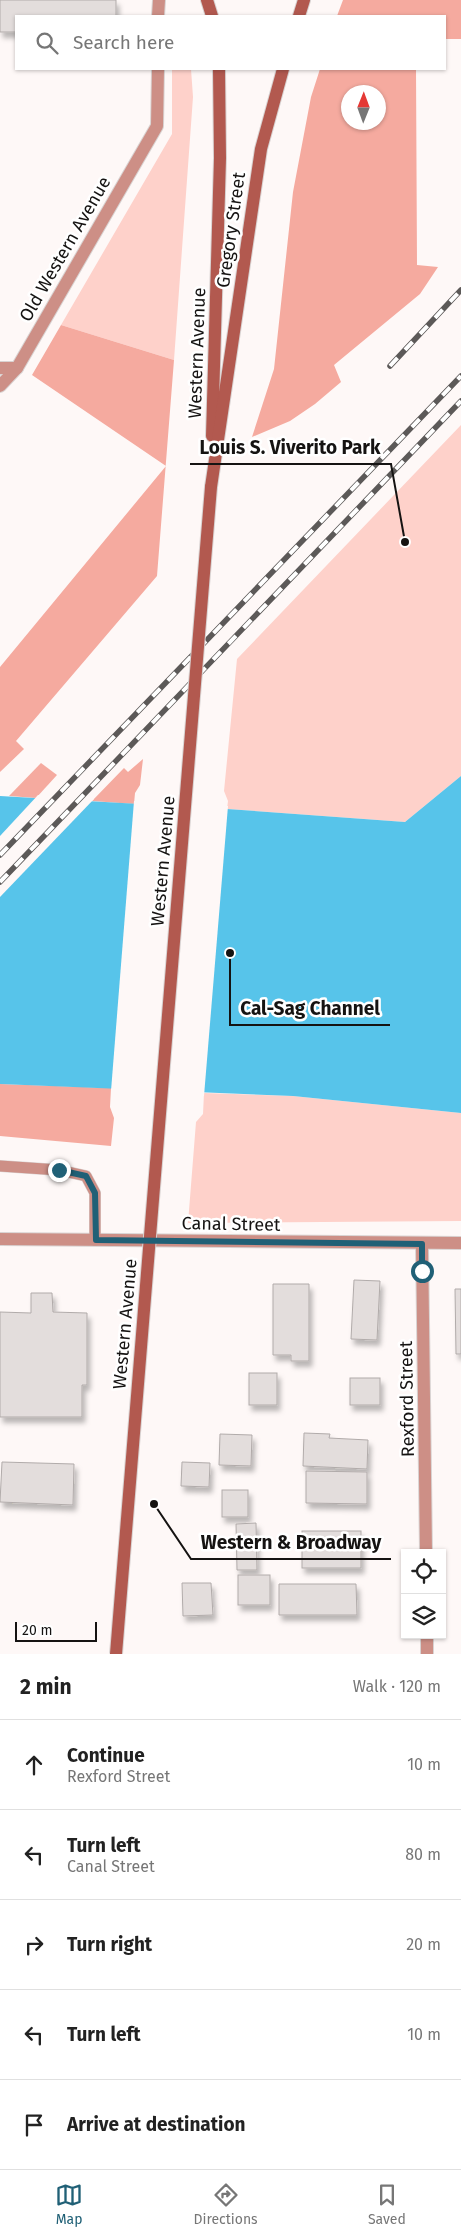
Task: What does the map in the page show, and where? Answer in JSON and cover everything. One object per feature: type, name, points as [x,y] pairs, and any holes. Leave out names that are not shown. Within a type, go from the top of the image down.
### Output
[{"type":"main road","points":[[207,0],[212,15]]},
{"type":"main road","points":[[299,15],[304,0]]},
{"type":"main road","name":"Western Avenue","points":[[116,1654],[211,487],[220,158],[219,70]]},
{"type":"main road","name":"Gregory Street","points":[[211,487],[261,149],[283,70]]},
{"type":"street","points":[[158,15],[159,0]]},
{"type":"street","name":"Old Western Avenue","points":[[0,386],[17,368],[157,126],[158,70]]},
{"type":"street","points":[[0,368],[17,368]]},
{"type":"street","name":"Canal Street","points":[[0,1239],[461,1243]]},
{"type":"street","name":"Rexford Street","points":[[422,1244],[426,1549]]},
{"type":"street","points":[[427,1639],[427,1654]]},
{"type":"lane","points":[[0,1166],[59,1170],[86,1176],[95,1193],[96,1240]]},
{"type":"shaded area","points":[[343,0],[461,0],[461,39],[446,39],[446,15],[337,15]]},
{"type":"shaded area","points":[[172,70],[191,70],[193,97],[174,360],[61,325],[172,134]]},
{"type":"shaded area","points":[[320,70],[416,70],[417,265],[438,267],[420,294],[334,365],[341,382],[315,404],[290,421],[252,437],[274,369],[293,192],[311,97]]},
{"type":"shaded area","points":[[61,325],[174,360],[166,466],[32,375]]},
{"type":"shaded area","points":[[461,425],[461,776],[405,822],[227,809],[228,801],[224,791],[237,659]]},
{"type":"shaded area","points":[[166,466],[157,576],[16,741],[24,749],[0,772],[0,667]]},
{"type":"shaded area","points":[[143,759],[140,785],[135,793],[134,804],[92,801],[124,768],[128,772]]},
{"type":"shaded area","points":[[41,763],[57,775],[36,798],[9,796]]},
{"type":"shaded area","points":[[0,1084],[111,1088],[110,1107],[114,1118],[111,1146],[0,1136]]},
{"type":"shaded area","points":[[204,1093],[293,1096],[461,1113],[461,1221],[188,1223],[196,1122],[203,1114]]},
{"type":"water","points":[[461,776],[461,1113],[293,1096],[0,1084],[0,796],[227,809],[405,822]]},
{"type":"pier","points":[[38,795],[94,799],[0,897],[0,836]]},
{"type":"pier","points":[[134,801],[228,806],[204,1096],[111,1091]]},
{"type":"building","points":[[0,0],[116,0],[116,15],[15,15],[15,32],[0,32]]},
{"type":"building","points":[[354,1280],[380,1281],[377,1340],[351,1339]]},
{"type":"building","points":[[273,1284],[309,1284],[309,1361],[291,1361],[291,1355],[273,1355]]},
{"type":"building","points":[[455,1289],[461,1289],[461,1354],[456,1354]]},
{"type":"building","points":[[31,1293],[52,1293],[53,1312],[87,1313],[87,1385],[82,1385],[82,1417],[0,1417],[0,1312],[31,1313]]},
{"type":"building","points":[[249,1373],[277,1373],[277,1405],[249,1405]]},
{"type":"building","points":[[350,1378],[380,1378],[380,1405],[350,1405]]},
{"type":"building","points":[[304,1433],[330,1434],[329,1438],[368,1440],[367,1469],[303,1466]]},
{"type":"building","points":[[220,1434],[252,1435],[251,1466],[219,1465]]},
{"type":"building","points":[[2,1462],[74,1464],[73,1505],[0,1502]]},
{"type":"building","points":[[182,1462],[210,1463],[209,1487],[181,1486]]},
{"type":"building","points":[[306,1471],[367,1472],[367,1504],[306,1503]]},
{"type":"building","points":[[222,1490],[248,1490],[248,1517],[222,1517]]},
{"type":"building","points":[[256,1523],[257,1570],[237,1570],[236,1524]]},
{"type":"building","points":[[302,1531],[361,1531],[361,1568],[302,1568]]},
{"type":"building","points":[[238,1575],[270,1575],[270,1605],[238,1605]]},
{"type":"building","points":[[182,1583],[211,1583],[213,1615],[183,1616]]},
{"type":"building","points":[[279,1584],[356,1584],[357,1615],[279,1615]]},
{"type":"railway","points":[[390,366],[461,290]]},
{"type":"railway","points":[[0,855],[461,376]]},
{"type":"railway","points":[[0,882],[461,401]]},
{"type":"place","name":"Louis S. Viverito Park","points":[[405,542]]},
{"type":"place","name":"Cal-Sag Channel","points":[[230,953]]},
{"type":"place","name":"Western & Broadway","points":[[154,1504]]},
{"type":"route","points":[[59,1170],[86,1176],[95,1193],[96,1240],[422,1244],[422,1271]]}]
